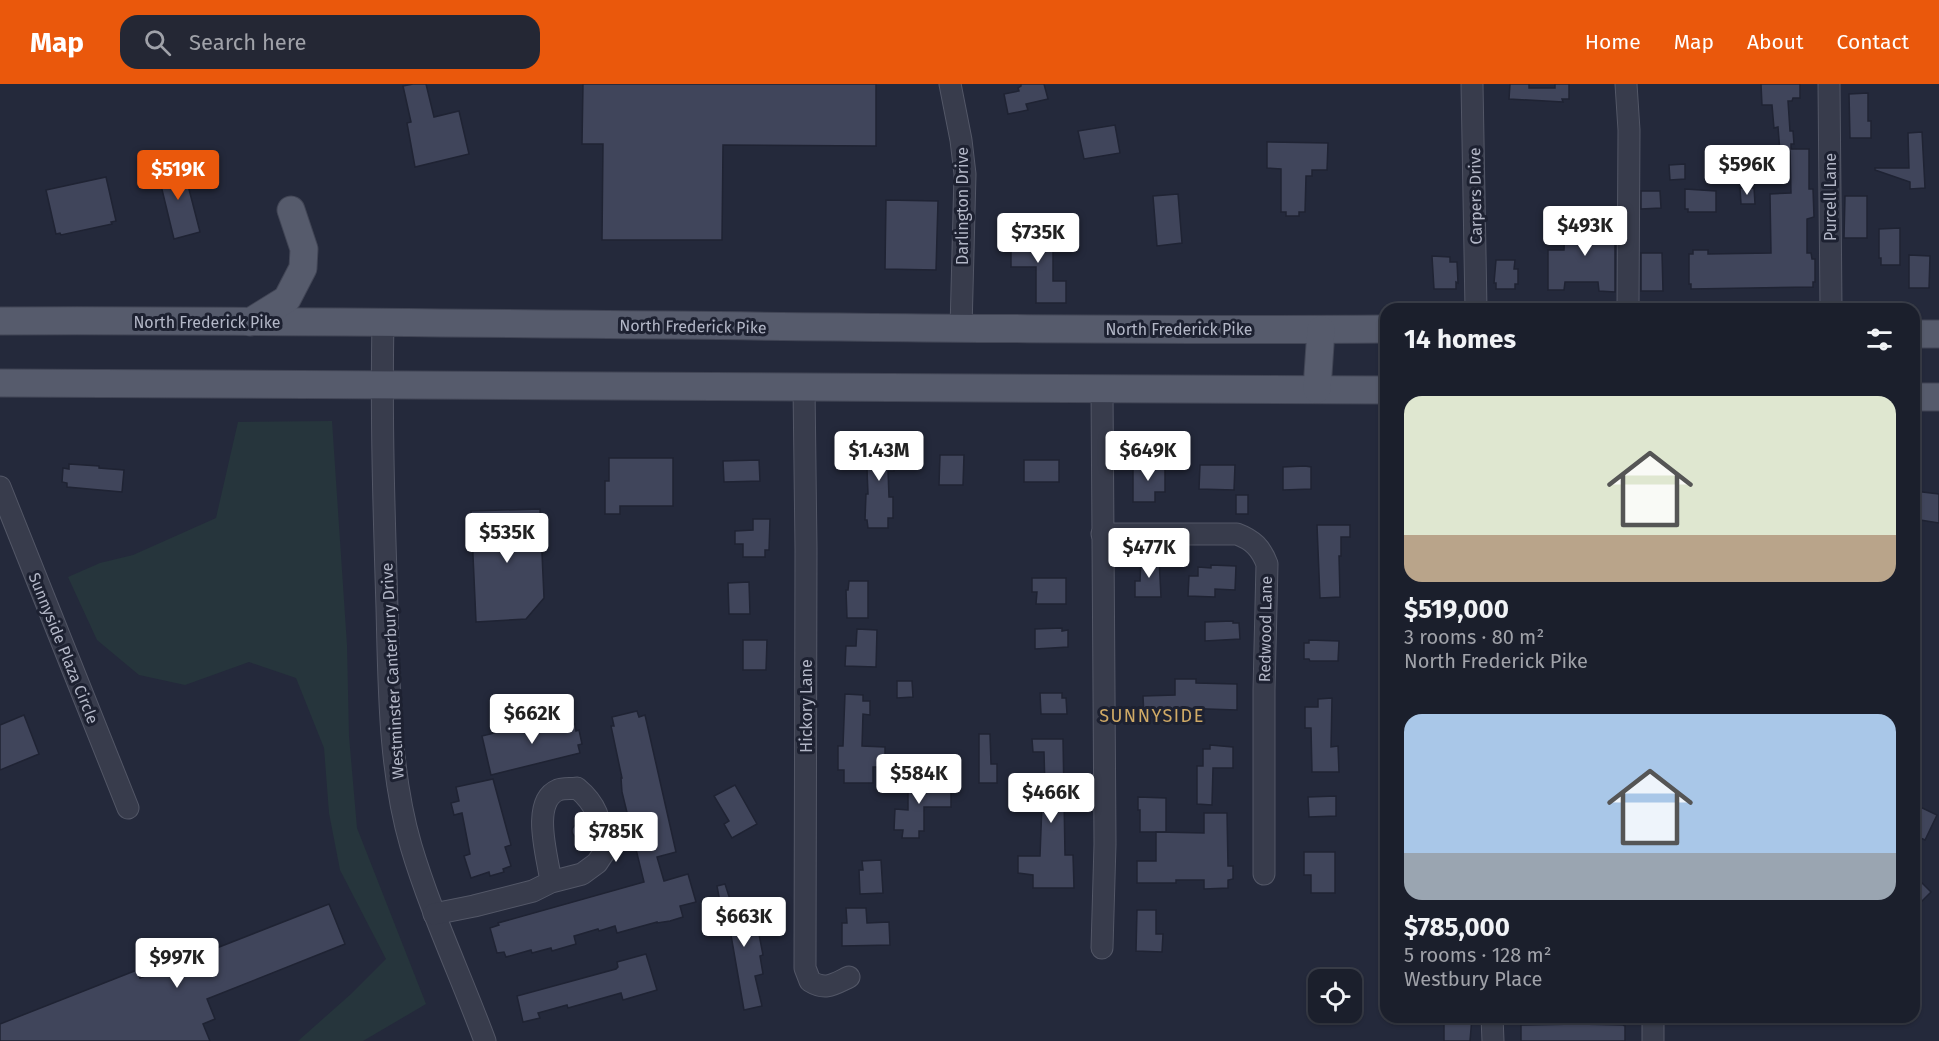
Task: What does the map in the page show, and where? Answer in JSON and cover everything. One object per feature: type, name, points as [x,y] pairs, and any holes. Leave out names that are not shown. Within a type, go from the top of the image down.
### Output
[{"type":"main road","points":[[250,322],[287,299],[303,267],[304,249],[291,210]]},
{"type":"main road","name":"North Frederick Pike","points":[[0,321],[961,329],[1380,329]]},
{"type":"main road","points":[[1317,389],[1321,330]]},
{"type":"main road","points":[[1920,334],[1939,334]]},
{"type":"main road","points":[[0,383],[1380,390]]},
{"type":"main road","points":[[1920,397],[1939,397]]},
{"type":"street","name":"Darlington Drive","points":[[950,84],[961,140],[964,174],[961,329]]},
{"type":"street","name":"Carpers Drive","points":[[1472,84],[1476,303]]},
{"type":"street","points":[[1626,84],[1629,130],[1628,303]]},
{"type":"street","name":"Purcell Lane","points":[[1829,84],[1831,303]]},
{"type":"street","name":"Westminster Canterbury Drive","points":[[383,323],[381,384],[383,493],[393,734],[401,798],[411,845],[435,914],[485,1041]]},
{"type":"street","name":"Hickory Lane","points":[[804,387],[805,968],[810,981],[818,986],[827,987],[849,977]]},
{"type":"street","points":[[1102,389],[1105,844],[1102,948]]},
{"type":"street","name":"Sunnyside Plaza Circle","points":[[0,487],[128,808]]},
{"type":"street","name":"Redwood Lane","points":[[1102,534],[1237,534],[1256,544],[1263,553],[1267,564],[1264,874]]},
{"type":"street","points":[[435,914],[533,891],[551,882]]},
{"type":"street","points":[[1492,1023],[1493,1041]]},
{"type":"street","points":[[1653,1023],[1653,1041]]},
{"type":"shaded area","points":[[332,421],[347,645],[349,736],[357,828],[426,1004],[363,1041],[298,1041],[386,959],[340,870],[329,813],[324,748],[296,678],[249,662],[185,685],[139,675],[97,640],[68,577],[100,563],[133,555],[216,518],[238,422]]},
{"type":"building","points":[[426,84],[434,117],[459,111],[469,154],[415,167],[407,123],[411,122],[403,86]]},
{"type":"building","points":[[583,84],[876,84],[876,146],[723,145],[722,240],[602,240],[603,144],[582,144]]},
{"type":"building","points":[[1021,84],[1044,84],[1048,99],[1026,104],[1028,110],[1008,114],[1004,94],[1019,91]]},
{"type":"building","points":[[1510,84],[1529,84],[1529,88],[1555,88],[1555,84],[1569,84],[1569,99],[1562,99],[1563,102],[1509,99]]},
{"type":"building","points":[[1761,84],[1800,84],[1800,98],[1788,101],[1790,131],[1793,131],[1794,144],[1791,144],[1791,149],[1809,149],[1809,189],[1813,189],[1814,217],[1807,219],[1807,253],[1811,253],[1812,259],[1815,259],[1815,282],[1813,282],[1813,287],[1691,289],[1689,254],[1693,254],[1693,250],[1708,250],[1708,254],[1771,253],[1770,194],[1791,193],[1790,151],[1780,152],[1778,127],[1774,128],[1772,105],[1762,105]]},
{"type":"building","points":[[1868,93],[1868,121],[1871,121],[1871,138],[1850,138],[1849,94]]},
{"type":"building","points":[[1115,125],[1120,153],[1084,159],[1078,131]]},
{"type":"building","points":[[1922,132],[1925,188],[1910,189],[1910,182],[1875,170],[1875,168],[1909,168],[1908,133]]},
{"type":"building","points":[[1267,142],[1328,143],[1327,170],[1312,170],[1312,176],[1306,176],[1305,212],[1299,212],[1299,216],[1286,216],[1286,212],[1281,212],[1281,169],[1267,168]]},
{"type":"building","points":[[182,162],[200,232],[174,239],[157,169]]},
{"type":"building","points":[[1685,164],[1685,179],[1670,180],[1669,165]]},
{"type":"building","points":[[106,177],[116,221],[111,222],[112,224],[61,235],[56,234],[46,190]]},
{"type":"building","points":[[1740,188],[1754,188],[1755,204],[1741,204]]},
{"type":"building","points":[[1685,189],[1716,191],[1716,212],[1688,212],[1688,209],[1685,209]]},
{"type":"building","points":[[1641,191],[1660,191],[1661,208],[1641,209]]},
{"type":"building","points":[[1178,194],[1182,243],[1157,246],[1153,196]]},
{"type":"building","points":[[1845,196],[1867,196],[1867,238],[1844,238]]},
{"type":"building","points":[[886,200],[938,201],[936,270],[885,269]]},
{"type":"building","points":[[1596,219],[1615,219],[1615,292],[1599,291],[1598,282],[1565,282],[1564,290],[1548,290],[1548,250],[1564,250],[1565,228],[1573,228],[1573,224],[1596,225]]},
{"type":"building","points":[[1900,228],[1900,265],[1881,265],[1879,229]]},
{"type":"building","points":[[1011,232],[1051,232],[1053,281],[1066,281],[1066,303],[1036,303],[1036,267],[1011,267]]},
{"type":"building","points":[[1641,253],[1662,253],[1663,291],[1641,291]]},
{"type":"building","points":[[1909,255],[1930,256],[1929,288],[1909,288]]},
{"type":"building","points":[[1432,256],[1450,257],[1450,262],[1457,262],[1456,289],[1434,289]]},
{"type":"building","points":[[1496,260],[1515,260],[1514,269],[1518,269],[1518,284],[1515,284],[1515,289],[1496,289],[1496,283],[1494,283]]},
{"type":"building","points":[[868,436],[888,436],[888,443],[894,444],[894,471],[888,471],[889,497],[893,497],[893,518],[888,518],[888,528],[868,528],[867,520],[865,520],[866,494],[868,494],[866,444],[868,444]]},
{"type":"building","points":[[940,455],[964,455],[963,485],[939,485]]},
{"type":"building","points":[[609,458],[673,458],[673,506],[620,506],[620,514],[605,514],[605,481],[609,481]]},
{"type":"building","points":[[759,460],[760,481],[724,482],[723,461]]},
{"type":"building","points":[[1024,460],[1059,460],[1059,482],[1024,482]]},
{"type":"building","points":[[69,464],[124,470],[122,492],[67,487],[67,483],[62,482],[63,468],[69,469]]},
{"type":"building","points":[[1133,465],[1165,465],[1165,492],[1155,492],[1155,502],[1133,502]]},
{"type":"building","points":[[1200,465],[1235,465],[1234,490],[1199,489]]},
{"type":"building","points":[[1283,467],[1311,467],[1311,489],[1283,490]]},
{"type":"building","points":[[1920,492],[1939,494],[1939,523],[1920,520]]},
{"type":"building","points":[[1236,495],[1248,495],[1248,514],[1236,514]]},
{"type":"building","points":[[540,509],[544,598],[526,619],[476,622],[471,511]]},
{"type":"building","points":[[753,519],[770,519],[769,550],[765,550],[765,557],[743,557],[743,544],[735,544],[735,531],[753,530]]},
{"type":"building","points":[[1317,525],[1350,525],[1350,537],[1341,537],[1340,597],[1320,598]]},
{"type":"building","points":[[1159,558],[1161,597],[1135,597],[1135,581],[1140,581],[1141,559]]},
{"type":"building","points":[[1211,565],[1236,566],[1235,590],[1215,589],[1215,597],[1188,596],[1189,576],[1198,576],[1198,567],[1211,568]]},
{"type":"building","points":[[1032,578],[1066,578],[1066,604],[1036,604],[1037,592],[1032,592]]},
{"type":"building","points":[[849,581],[868,581],[868,618],[847,618],[846,590],[848,590]]},
{"type":"building","points":[[749,582],[750,614],[729,614],[728,583]]},
{"type":"building","points":[[1233,621],[1233,623],[1239,623],[1240,639],[1205,641],[1205,622]]},
{"type":"building","points":[[1062,628],[1062,631],[1068,630],[1068,647],[1035,649],[1035,629]]},
{"type":"building","points":[[857,629],[877,630],[876,667],[845,666],[846,646],[856,646]]},
{"type":"building","points":[[743,640],[767,640],[766,670],[743,670]]},
{"type":"building","points":[[1309,640],[1339,641],[1338,661],[1304,659],[1304,643],[1309,643]]},
{"type":"building","points":[[1175,679],[1196,679],[1196,683],[1237,684],[1237,710],[1179,708],[1179,717],[1144,717],[1143,696],[1175,695]]},
{"type":"building","points":[[897,681],[912,681],[913,697],[897,698]]},
{"type":"building","points":[[1040,693],[1062,693],[1062,698],[1066,698],[1067,714],[1041,714]]},
{"type":"building","points":[[845,694],[863,695],[863,701],[870,701],[870,715],[863,714],[862,746],[885,747],[885,767],[873,767],[873,783],[844,783],[844,770],[838,770],[838,746],[843,746]]},
{"type":"building","points":[[1332,698],[1331,747],[1338,746],[1339,772],[1312,772],[1311,728],[1305,728],[1305,707],[1318,707],[1318,699]]},
{"type":"building","points":[[637,711],[639,717],[645,715],[676,852],[657,857],[664,881],[688,874],[696,902],[680,906],[683,917],[670,921],[657,922],[617,933],[615,926],[599,931],[598,929],[574,936],[576,944],[552,951],[551,948],[532,953],[531,950],[506,957],[504,952],[497,953],[490,928],[499,925],[498,923],[644,882],[622,792],[622,778],[611,726],[614,726],[612,717]]},
{"type":"building","points":[[570,712],[576,731],[579,730],[582,744],[578,745],[580,753],[491,775],[482,736],[514,728],[525,727],[525,730],[550,724],[548,718]]},
{"type":"building","points":[[24,715],[39,754],[0,770],[0,725]]},
{"type":"building","points":[[979,734],[990,734],[991,764],[997,764],[997,783],[979,783]]},
{"type":"building","points":[[1032,739],[1063,739],[1065,855],[1073,855],[1074,888],[1033,888],[1033,875],[1018,873],[1018,856],[1040,856],[1042,804],[1037,804],[1037,789],[1045,789],[1044,752],[1033,752]]},
{"type":"building","points":[[1210,745],[1233,747],[1233,768],[1213,768],[1212,805],[1197,804],[1197,766],[1203,766],[1203,749],[1210,749]]},
{"type":"building","points":[[908,773],[929,773],[928,792],[951,792],[951,807],[924,807],[924,831],[919,831],[919,838],[902,838],[903,830],[894,830],[895,809],[908,810]]},
{"type":"building","points":[[493,779],[511,845],[505,847],[511,866],[503,869],[504,872],[490,876],[489,872],[471,878],[464,856],[470,854],[462,813],[454,815],[451,803],[459,801],[456,787]]},
{"type":"building","points":[[735,785],[757,824],[732,838],[724,824],[729,821],[714,796]]},
{"type":"building","points":[[1336,796],[1336,816],[1309,817],[1308,797]]},
{"type":"building","points":[[1138,797],[1166,798],[1166,832],[1140,832]]},
{"type":"building","points":[[1920,807],[1937,815],[1925,840],[1920,838]]},
{"type":"building","points":[[1204,813],[1227,813],[1228,866],[1233,866],[1233,879],[1228,880],[1228,888],[1204,889],[1204,880],[1137,883],[1137,861],[1156,861],[1156,832],[1204,833]]},
{"type":"building","points":[[579,824],[584,826],[586,831],[584,836],[579,838],[574,836],[572,831],[574,826]]},
{"type":"building","points":[[1304,852],[1335,852],[1335,893],[1311,893],[1311,875],[1304,875]]},
{"type":"building","points":[[881,860],[883,893],[860,894],[859,870],[863,870],[862,861]]},
{"type":"building","points":[[1920,881],[1931,892],[1920,903]]},
{"type":"building","points":[[725,884],[734,912],[754,908],[763,955],[760,956],[763,974],[755,976],[762,1006],[744,1010],[731,935],[724,924],[717,886]]},
{"type":"building","points":[[329,904],[345,944],[207,999],[215,1019],[203,1024],[210,1041],[0,1041],[0,1024],[137,970],[140,978]]},
{"type":"building","points":[[846,908],[866,908],[867,923],[889,922],[890,945],[842,946],[842,923],[847,923]]},
{"type":"building","points":[[1137,910],[1156,910],[1156,934],[1163,934],[1162,952],[1136,951]]},
{"type":"building","points":[[646,954],[657,990],[623,1000],[621,993],[568,1008],[567,1005],[538,1013],[540,1018],[523,1022],[517,996],[616,969],[617,962]]},
{"type":"building","points":[[1444,1023],[1472,1023],[1470,1041],[1444,1041]]},
{"type":"building","points":[[1521,1025],[1623,1025],[1625,1026],[1625,1041],[1521,1041]]},
{"type":"district","name":"SUNNYSIDE","points":[[1152,716]]}]
